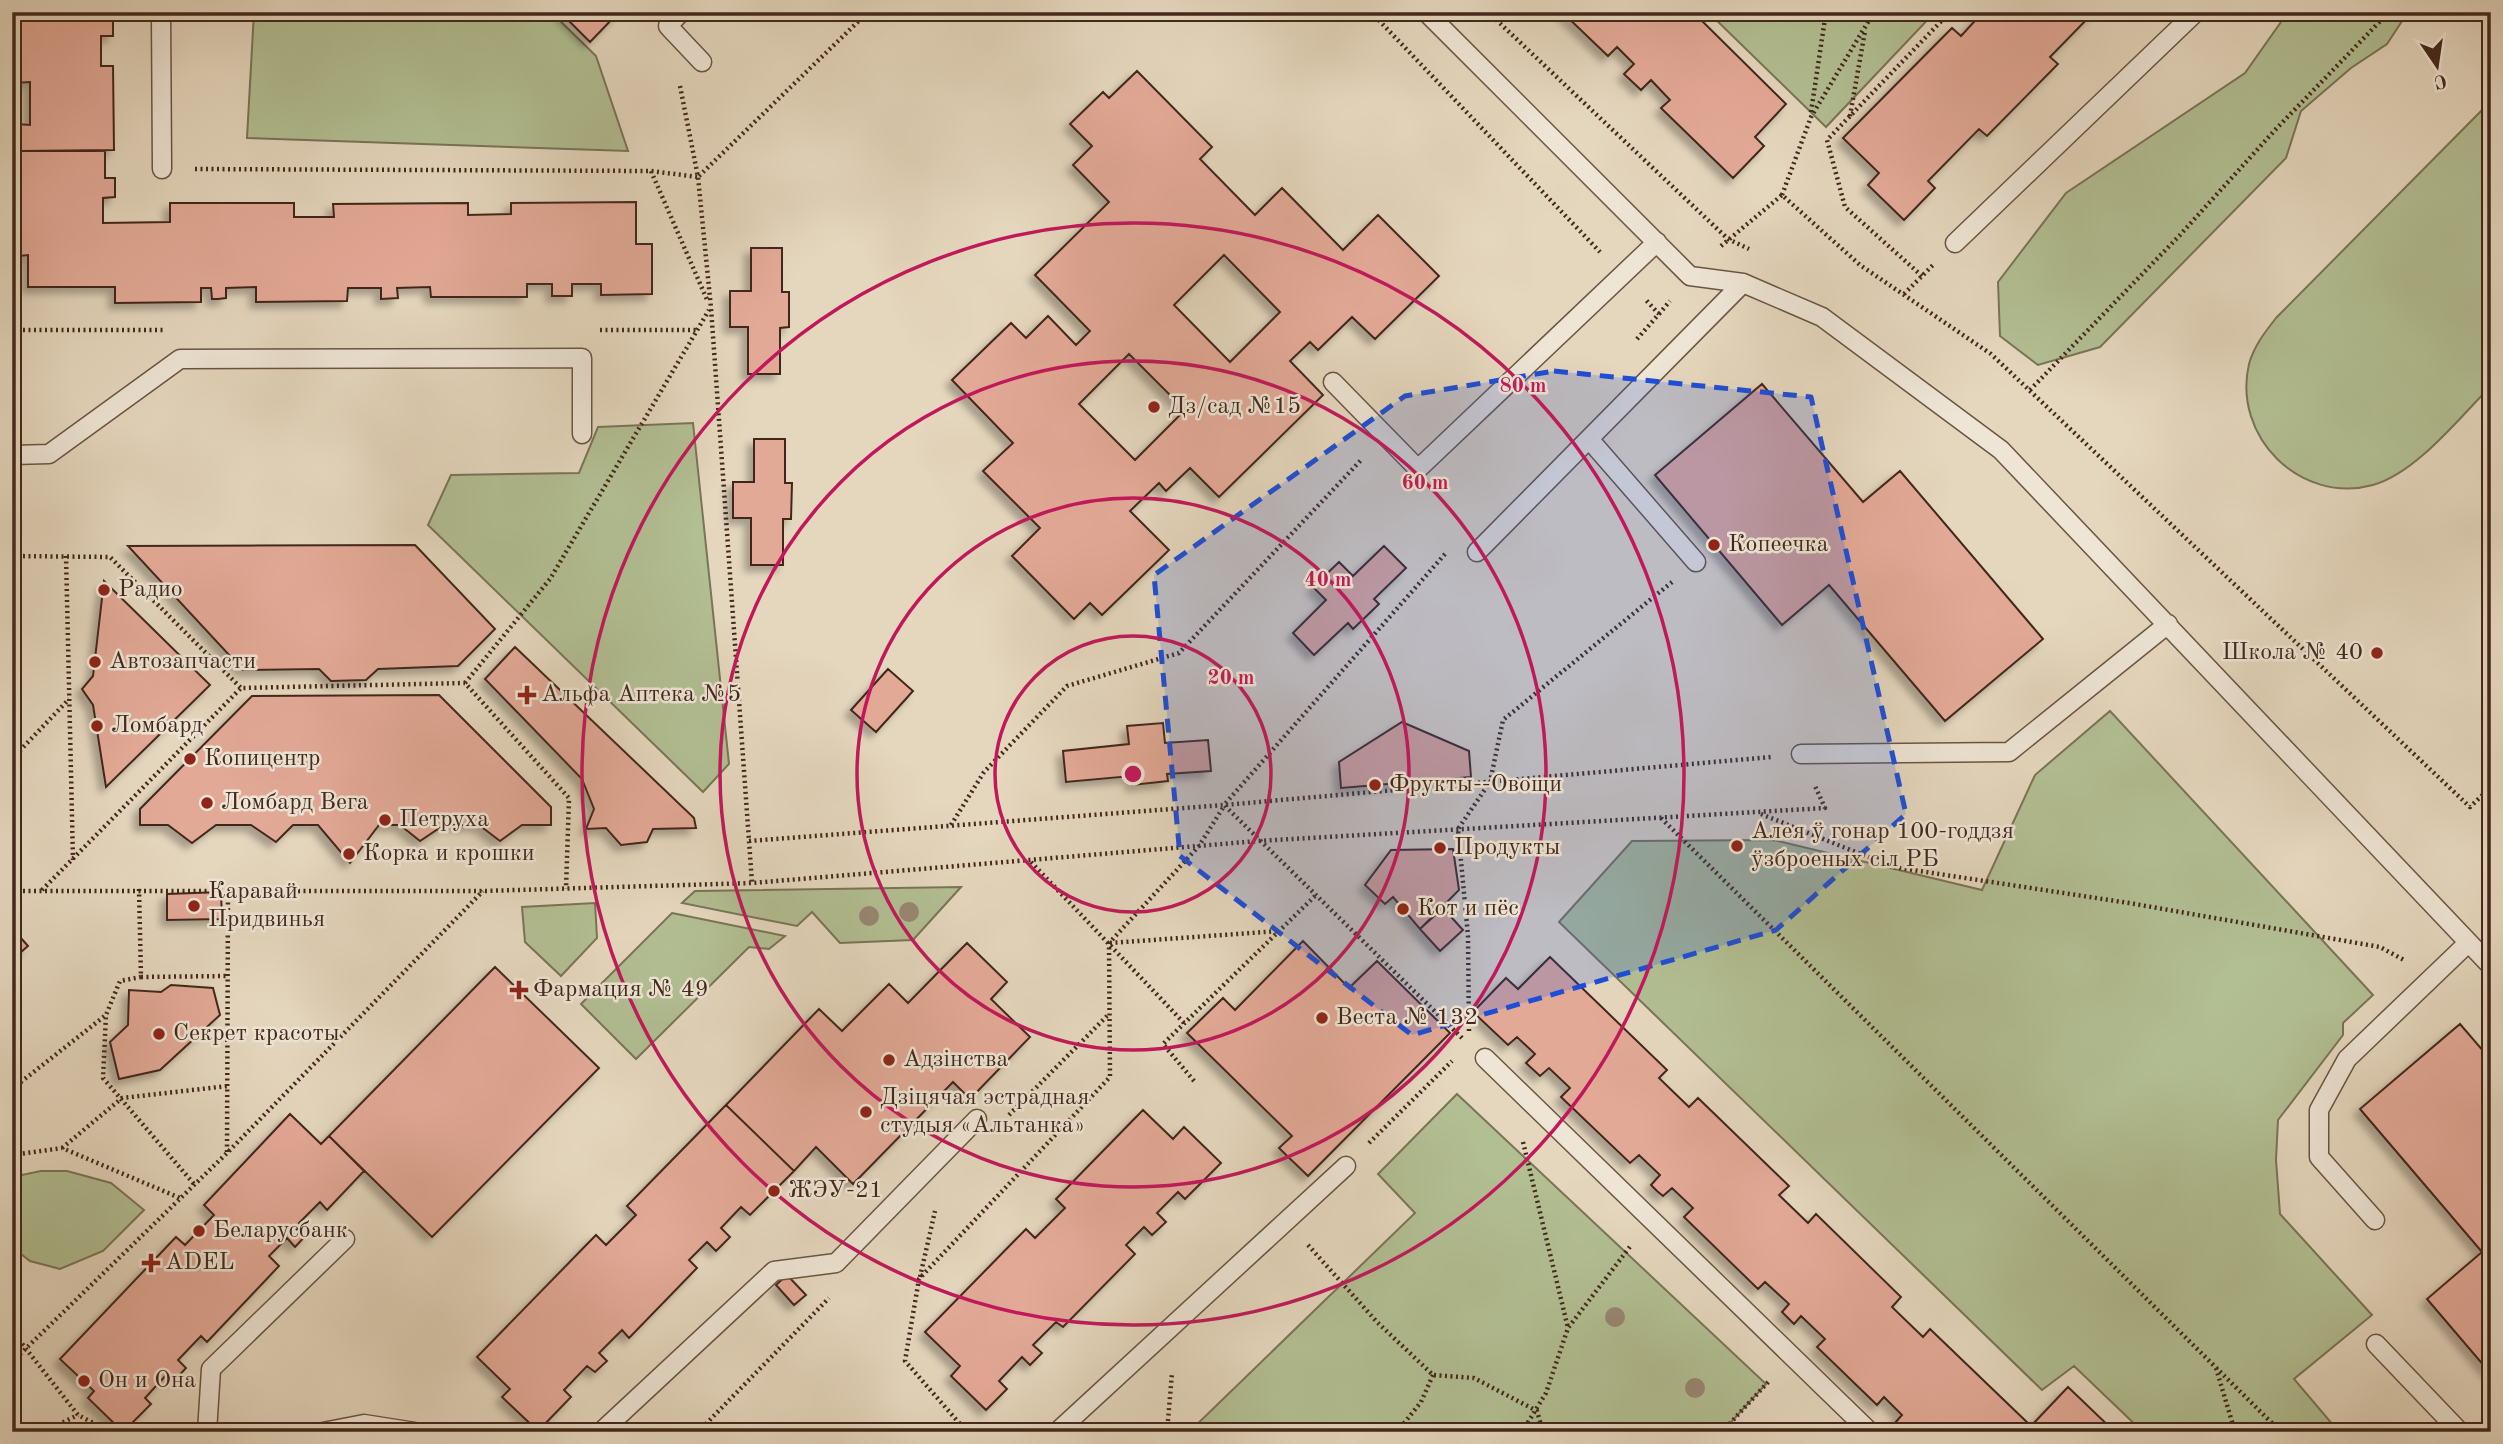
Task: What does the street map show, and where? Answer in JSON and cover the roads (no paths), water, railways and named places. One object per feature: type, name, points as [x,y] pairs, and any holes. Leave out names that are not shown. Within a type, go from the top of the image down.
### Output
[{"type":"lane","points":[[161,12],[162,169]]},
{"type":"lane","points":[[681,12],[668,26],[702,62]]},
{"type":"lane","points":[[1426,12],[1690,276],[1743,284],[1822,317],[2001,450],[2491,966]]},
{"type":"lane","points":[[1955,243],[2196,12]]},
{"type":"lane","points":[[1333,382],[1418,469],[1657,242]]},
{"type":"lane","points":[[1477,552],[1743,284]]},
{"type":"lane","points":[[12,455],[49,454],[180,359],[582,358],[582,434]]},
{"type":"lane","points":[[1589,439],[1696,562]]},
{"type":"lane","points":[[1801,754],[2009,752],[2168,624]]},
{"type":"lane","points":[[2375,1220],[2319,1157],[2319,1110],[2347,1059],[2468,943]]},
{"type":"lane","points":[[1485,1058],[1870,1432]]},
{"type":"lane","points":[[601,1432],[774,1271],[836,1263],[977,1119]]},
{"type":"lane","points":[[1057,1432],[1346,1166]]},
{"type":"lane","points":[[207,1432],[211,1369],[345,1239]]},
{"type":"lane","points":[[2376,1345],[2460,1432]]},
{"type":"lane","points":[[323,1432],[364,1424],[415,1432]]},
{"type":"place","name":"Дз/сад №15","points":[[1154,407]]},
{"type":"place","name":"Копеечка","points":[[1714,545]]},
{"type":"place","name":"Радио","points":[[104,590]]},
{"type":"place","name":"Школа № 40","points":[[2377,653]]},
{"type":"place","name":"Автозапчасти","points":[[95,662]]},
{"type":"place","name":"Альфа Аптека №5","points":[[527,695]]},
{"type":"place","name":"Ломбард","points":[[97,726]]},
{"type":"place","name":"Копицентр","points":[[190,759]]},
{"type":"place","name":"Фрукты--Овощи","points":[[1375,785]]},
{"type":"place","name":"Ломбард Вега","points":[[207,803]]},
{"type":"place","name":"Петруха","points":[[385,820]]},
{"type":"place","name":"Алея ў гонар 100-годдзя ўзброеных сіл РБ","points":[[1737,846]]},
{"type":"place","name":"Продукты","points":[[1440,848]]},
{"type":"place","name":"Корка и крошки","points":[[349,854]]},
{"type":"place","name":"Каравай Придвинья","points":[[194,906]]},
{"type":"place","name":"Кот и пёс","points":[[1403,909]]},
{"type":"place","name":"Фармация № 49","points":[[519,990]]},
{"type":"place","name":"Веста № 132","points":[[1322,1018]]},
{"type":"place","name":"Секрет красоты","points":[[159,1034]]},
{"type":"place","name":"Адзінства","points":[[889,1060]]},
{"type":"place","name":"Дзіцячая эстрадная студыя «Альтанка»","points":[[866,1112]]},
{"type":"place","name":"ЖЭУ-21","points":[[774,1191]]},
{"type":"place","name":"Беларусбанк","points":[[199,1231]]},
{"type":"place","name":"ADEL","points":[[151,1263]]},
{"type":"place","name":"Он и Она","points":[[84,1381]]}]
